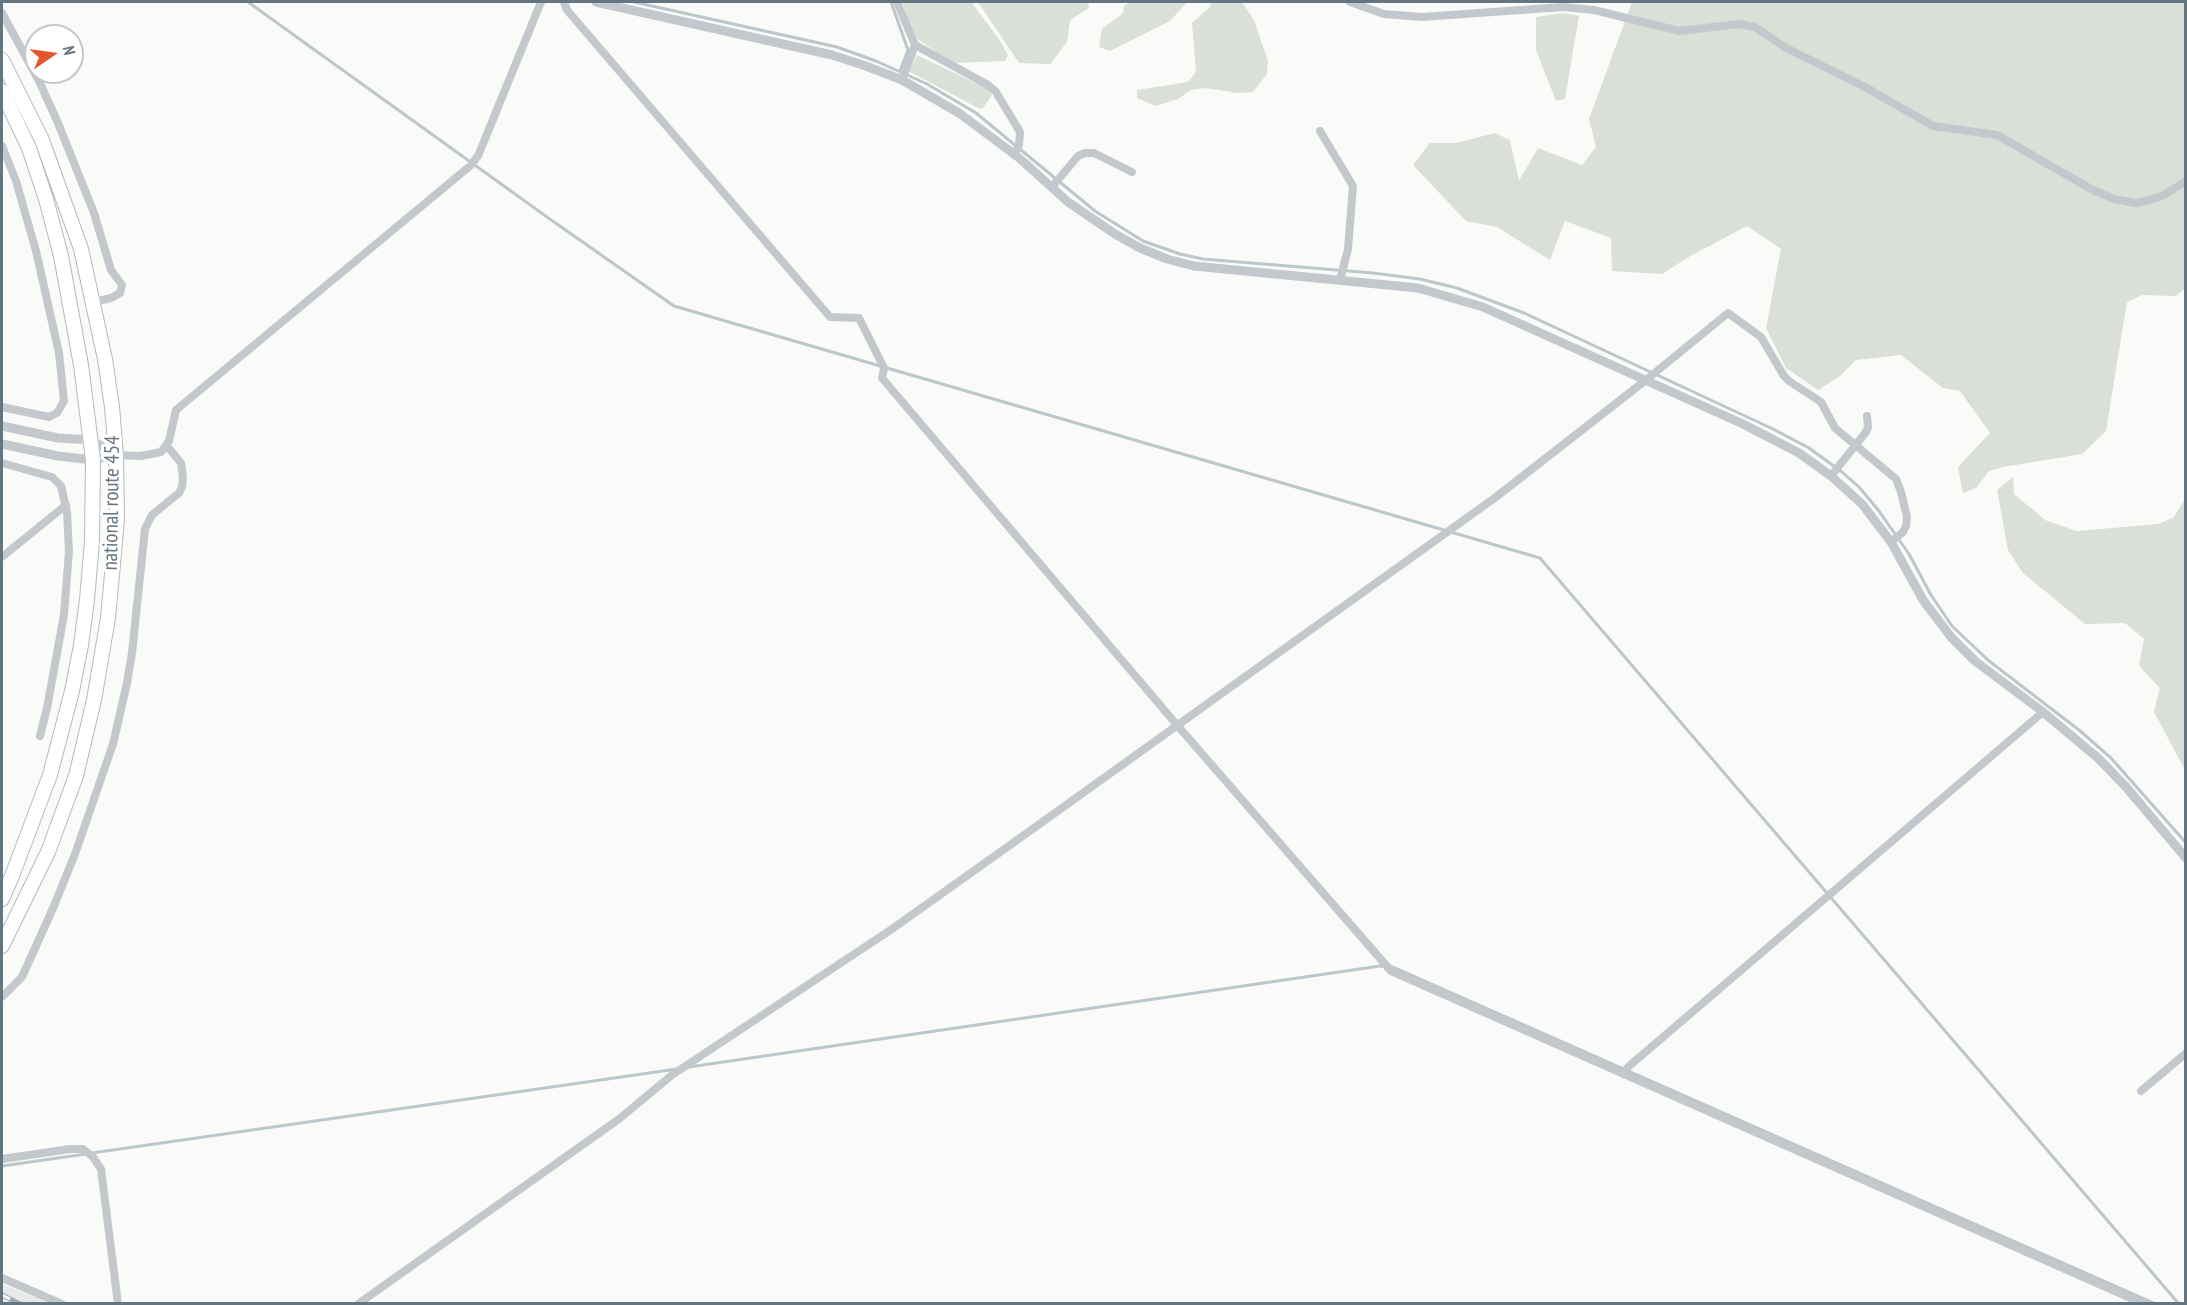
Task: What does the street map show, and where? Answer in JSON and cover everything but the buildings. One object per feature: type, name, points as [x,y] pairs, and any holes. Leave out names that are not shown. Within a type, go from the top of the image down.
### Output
[{"type":"highway","name":"national route 454","points":[[2,60],[42,140],[81,249],[105,359],[116,455],[117,519],[108,618],[94,700],[76,776],[48,852],[5,940]]},
{"type":"highway","name":"national route 454","points":[[2,91],[29,148],[46,199],[71,307],[93,460],[92,541],[87,600],[72,691],[50,775],[2,899]]},
{"type":"street","points":[[2,444],[58,456],[93,460],[116,455],[161,452],[166,446],[176,410],[470,166],[477,156],[541,2]]},
{"type":"street","points":[[564,2],[567,10],[830,317],[859,318],[884,368],[882,378],[1389,972],[2144,1304]]},
{"type":"street","points":[[596,2],[832,55],[863,64],[902,80],[959,113],[1014,155],[1068,202],[1115,234],[1167,259],[1194,266],[1418,288],[1484,307],[1646,380],[1799,453],[1831,476],[1862,504],[1891,542],[1923,600],[1951,637],[1975,661],[2043,712],[2098,758],[2126,787],[2186,858]]},
{"type":"street","points":[[897,2],[915,45],[913,56],[902,80]]},
{"type":"street","points":[[1350,2],[1384,14],[1422,17],[1563,7],[1594,10],[1679,31],[1739,24],[1755,27],[1786,48],[1863,86],[1933,126],[1996,135],[2091,189],[2114,199],[2135,203],[2150,200],[2164,195],[2186,181]]},
{"type":"street","points":[[2,13],[39,81],[58,123],[94,213],[111,270],[122,285],[120,293],[94,302]]},
{"type":"street","points":[[915,45],[988,85],[996,92],[1020,132],[1019,145],[1014,155]]},
{"type":"street","points":[[1320,131],[1353,186],[1348,249],[1340,280]]},
{"type":"street","points":[[2,146],[16,181],[36,251],[59,353],[64,401],[57,413],[49,417],[2,407]]},
{"type":"street","points":[[1052,187],[1078,156],[1085,153],[1094,153],[1132,172]]},
{"type":"street","points":[[358,1304],[619,1119],[672,1076],[892,929],[1496,497],[1728,313],[1761,337],[1784,376],[1821,402],[1832,424],[1896,479],[1902,492],[1907,517],[1904,532],[1891,542]]},
{"type":"street","points":[[1831,476],[1868,427],[1867,416]]},
{"type":"street","points":[[2,426],[58,438],[92,441],[116,455]]},
{"type":"street","points":[[2,997],[22,977],[54,906],[75,854],[113,744],[132,653],[145,529],[152,515],[179,493],[182,487],[181,463],[166,446]]},
{"type":"street","points":[[2,463],[52,477],[61,486],[66,504],[69,551],[64,615],[40,736]]},
{"type":"street","points":[[2,557],[66,504]]},
{"type":"street","points":[[1623,1074],[1628,1067],[2043,712]]},
{"type":"street","points":[[2142,1091],[2186,1053]]},
{"type":"street","points":[[2,1159],[70,1149],[83,1149],[93,1156],[101,1169],[118,1304]]},
{"type":"street","points":[[2,1276],[62,1304]]},
{"type":"shaded area","points":[[902,2],[971,2],[999,39],[1008,55],[1005,61],[952,63],[916,38]]},
{"type":"shaded area","points":[[978,2],[1088,2],[1089,8],[1070,20],[1067,42],[1050,64],[1019,63]]},
{"type":"shaded area","points":[[1130,2],[1187,2],[1170,21],[1110,51],[1099,47],[1102,29],[1123,13],[1124,6]]},
{"type":"shaded area","points":[[1211,2],[1242,2],[1254,20],[1268,61],[1267,74],[1253,92],[1237,93],[1205,88],[1191,90],[1178,99],[1155,106],[1137,98],[1137,90],[1188,82],[1196,72],[1192,23],[1210,7]]},
{"type":"shaded area","points":[[1632,2],[2185,2],[2185,288],[2176,296],[2142,295],[2127,302],[2106,431],[2082,454],[1989,471],[1976,488],[1963,493],[1958,467],[1990,433],[1960,391],[1943,388],[1901,355],[1856,360],[1840,376],[1818,390],[1786,368],[1766,328],[1781,249],[1747,226],[1662,274],[1612,271],[1611,238],[1565,221],[1550,260],[1497,227],[1466,221],[1413,165],[1430,143],[1456,143],[1495,133],[1510,140],[1519,181],[1538,148],[1582,165],[1596,147],[1589,119]]},
{"type":"shaded area","points":[[1564,13],[1579,16],[1565,99],[1556,101],[1536,50],[1536,17]]},
{"type":"shaded area","points":[[917,55],[988,89],[992,95],[980,109],[910,72]]},
{"type":"shaded area","points":[[2013,477],[2014,494],[2045,520],[2077,531],[2159,524],[2174,517],[2185,499],[2185,770],[2154,712],[2160,688],[2139,666],[2144,639],[2125,623],[2085,624],[2023,573],[2008,550],[1997,490]]},
{"type":"shaded area","points":[[2,1284],[50,1303],[2,1303]]},
{"type":"waterway","points":[[248,2],[674,306],[1540,558],[2179,1304]]},
{"type":"waterway","points":[[634,2],[837,47],[876,61],[927,84],[976,113],[1095,211],[1143,241],[1180,254],[1203,259],[1373,273],[1420,279],[1457,288],[1524,313],[1809,448],[1859,487],[1879,511],[1909,554],[1931,595],[1952,626],[1989,661],[2079,730],[2111,758],[2186,843]]},
{"type":"waterway","points":[[891,2],[908,50],[900,71]]},
{"type":"waterway","points":[[689,1067],[1380,966],[1393,967],[2156,1304]]},
{"type":"waterway","points":[[92,1153],[677,1069]]},
{"type":"waterway","points":[[2,1166],[86,1154]]},
{"type":"railway","points":[[2,1295],[20,1304]]}]
